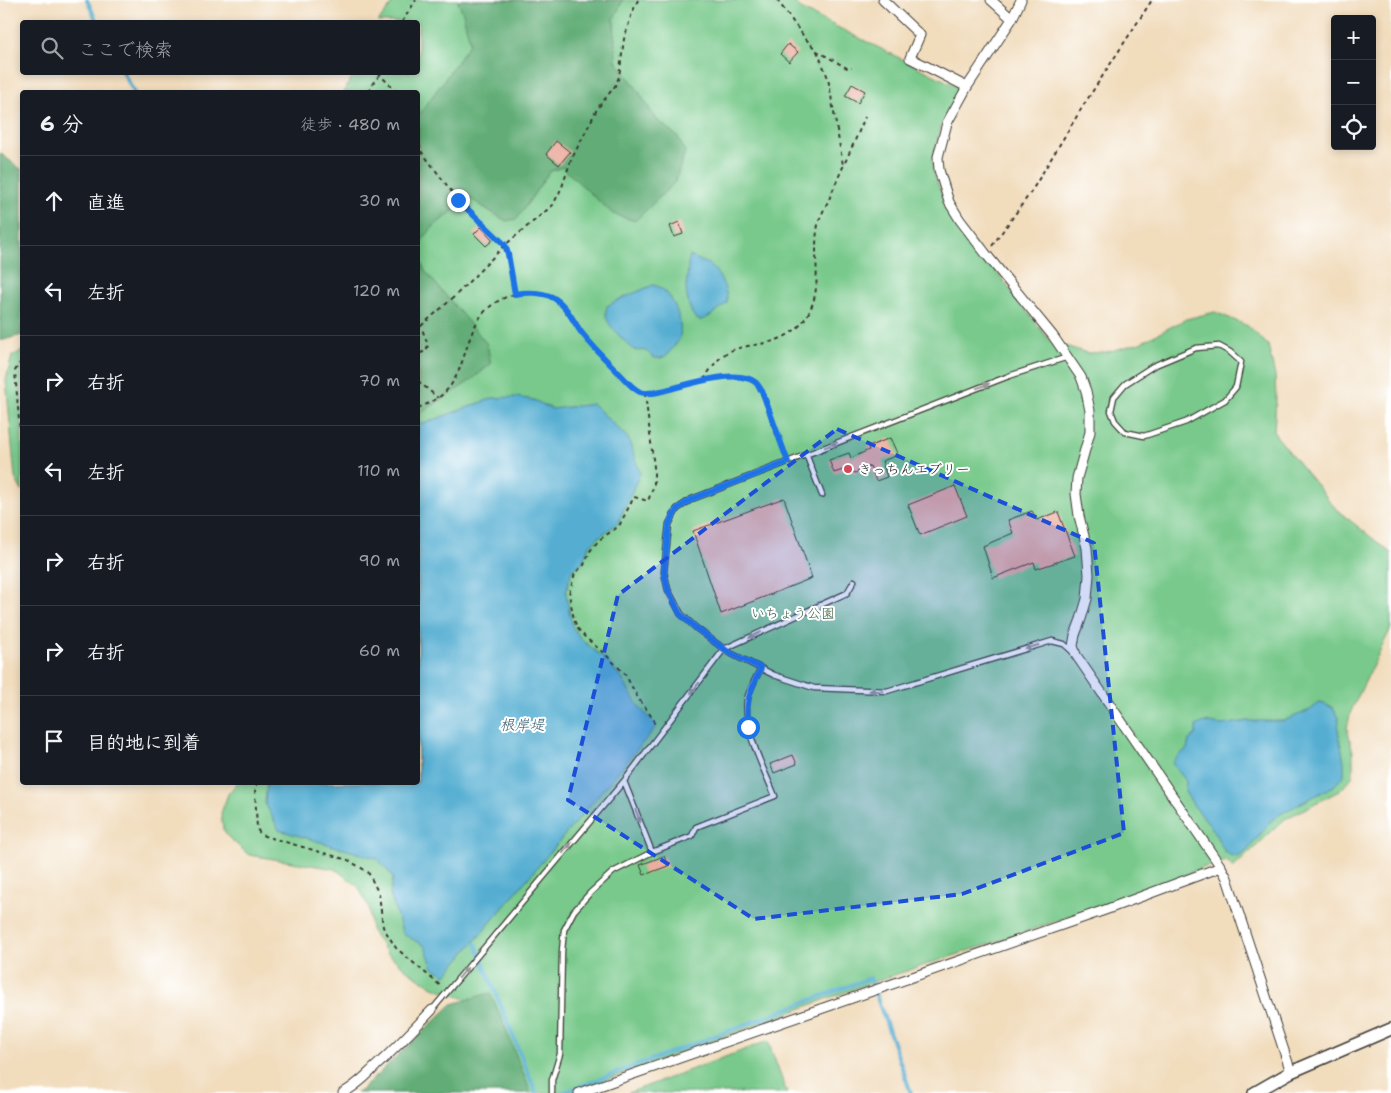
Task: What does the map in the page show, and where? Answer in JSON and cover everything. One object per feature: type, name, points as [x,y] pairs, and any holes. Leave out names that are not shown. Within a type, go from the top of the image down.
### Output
[{"type":"street","points":[[883,0],[920,34],[910,58],[967,87]]},
{"type":"street","points":[[991,0],[1012,19]]},
{"type":"street","points":[[1021,0],[1012,19],[967,87],[947,123],[938,157],[939,170],[949,202],[960,220],[1053,336],[1081,376],[1090,411],[1090,432],[1077,478],[1077,486],[1079,516],[1087,548],[1089,575],[1087,599],[1073,646],[1076,655],[1227,878],[1291,1072]]},
{"type":"street","points":[[580,1093],[1087,916],[1221,867]]},
{"type":"street","points":[[343,1093],[353,1088],[432,1010]]},
{"type":"street","points":[[1254,1093],[1291,1072],[1391,1029]]},
{"type":"lane","points":[[1219,346],[1230,352],[1241,362],[1236,387],[1224,400],[1186,422],[1144,436],[1125,432],[1115,421],[1112,411],[1114,397],[1126,384],[1152,366],[1196,348],[1219,346]]},
{"type":"lane","points":[[1068,356],[1009,376],[692,499],[677,509],[669,524],[664,572],[668,590],[680,614],[696,628],[724,649],[774,675],[814,688],[887,691],[1052,641],[1064,644],[1076,655]]},
{"type":"lane","points":[[806,454],[822,495]]},
{"type":"lane","points":[[432,1010],[624,780],[724,649],[846,593],[854,581]]},
{"type":"lane","points":[[552,1093],[552,1080],[560,1054],[564,930],[574,911],[612,872],[652,852],[692,836],[696,827],[775,796],[748,727],[746,712],[748,698],[761,668]]},
{"type":"lane","points":[[624,780],[652,852]]},
{"type":"path","points":[[403,20],[416,0]]},
{"type":"path","points":[[420,353],[426,351],[428,345],[421,326],[454,297],[505,245],[554,205],[571,160],[597,109],[615,86],[619,77],[624,39],[638,0]]},
{"type":"path","points":[[776,0],[817,51],[847,68],[852,68]]},
{"type":"path","points":[[986,254],[1031,192],[1083,106],[1152,0]]},
{"type":"path","points":[[817,51],[828,78],[843,167]]},
{"type":"path","points":[[369,90],[379,75]]},
{"type":"path","points":[[381,75],[395,90]]},
{"type":"path","points":[[703,381],[718,360],[728,352],[780,339],[802,323],[814,300],[817,287],[818,224],[865,118]]},
{"type":"path","points":[[420,146],[420,158]]},
{"type":"path","points":[[421,151],[458,200],[505,245],[515,294]]},
{"type":"path","points":[[420,407],[444,394],[451,385],[458,373],[466,347],[480,317],[488,307],[510,295],[532,293],[552,297],[563,305],[581,332],[598,351],[631,385],[645,394],[717,378],[746,378],[756,382],[762,391],[788,462]]},
{"type":"path","points":[[20,363],[15,371],[20,433]]},
{"type":"path","points":[[420,383],[438,398]]},
{"type":"path","points":[[645,394],[654,467],[654,485],[651,496],[648,501],[634,497],[619,526],[599,540],[590,551],[584,565],[575,573],[569,594],[574,620],[578,629],[625,674],[638,698],[654,720],[654,733]]},
{"type":"path","points":[[256,785],[257,829],[261,835],[348,860],[368,872],[379,894],[383,927],[396,948],[443,988]]},
{"type":"highlighted area","points":[[837,429],[1094,543],[1124,833],[962,894],[754,919],[568,800],[618,595]]},
{"type":"green space","name":"いちょう公園","points":[[395,0],[793,0],[801,9],[960,88],[961,93],[941,126],[932,160],[935,177],[949,211],[1050,341],[1087,353],[1107,352],[1140,343],[1186,319],[1215,312],[1248,326],[1268,345],[1275,376],[1274,433],[1337,510],[1391,553],[1391,628],[1351,711],[1347,728],[1353,752],[1353,776],[1341,790],[1285,819],[1233,868],[1227,861],[1199,869],[1170,882],[867,984],[572,1093],[518,1093],[471,1001],[433,987],[408,971],[388,954],[371,930],[369,908],[358,886],[335,869],[249,855],[228,837],[223,829],[221,813],[228,794],[235,785],[420,785],[420,90],[345,90],[353,75],[420,75],[420,20],[380,20]]},
{"type":"green space","points":[[457,0],[623,0],[614,19],[616,61],[656,119],[678,137],[685,152],[675,182],[635,221],[613,214],[562,167],[549,172],[517,219],[506,221],[469,198],[434,226],[420,243],[420,113],[470,43],[463,13]]},
{"type":"green space","points":[[0,153],[20,168],[20,336],[0,341]]},
{"type":"green space","points":[[420,260],[425,271],[487,344],[491,364],[470,381],[420,414]]},
{"type":"green space","points":[[20,352],[20,487],[15,478],[6,380],[12,356]]},
{"type":"green space","points":[[490,993],[530,1091],[526,1093],[356,1093],[452,1004]]},
{"type":"green space","points":[[768,1041],[787,1093],[628,1093]]},
{"type":"water","points":[[690,256],[712,267],[725,287],[727,298],[727,303],[701,320],[697,319],[691,312],[687,295],[686,286]]},
{"type":"water","points":[[653,285],[660,287],[671,298],[680,322],[679,339],[665,357],[661,358],[655,358],[646,351],[634,350],[612,327],[606,316],[607,306]]},
{"type":"water","name":"根岸堤","points":[[516,397],[534,400],[552,409],[593,404],[628,438],[640,473],[618,523],[589,546],[582,563],[572,570],[566,592],[573,628],[583,641],[606,660],[622,679],[638,706],[657,726],[446,975],[433,968],[425,946],[403,934],[390,895],[393,877],[378,859],[279,830],[265,803],[267,785],[420,785],[420,424],[493,398]]},
{"type":"water","points":[[1319,703],[1333,708],[1339,720],[1338,730],[1344,762],[1344,775],[1334,786],[1272,820],[1246,852],[1237,857],[1225,852],[1210,825],[1185,792],[1186,781],[1172,763],[1187,749],[1189,740],[1196,734],[1196,726],[1204,722],[1221,725],[1248,721],[1283,721],[1310,710]]},
{"type":"building","points":[[788,44],[798,52],[789,62],[780,54]]},
{"type":"building","points":[[852,84],[865,91],[858,103],[845,96]]},
{"type":"building","points":[[556,141],[570,152],[559,165],[546,154]]},
{"type":"building","points":[[679,222],[683,234],[674,237],[670,226]]},
{"type":"building","points":[[481,227],[493,240],[486,246],[474,234]]},
{"type":"building","points":[[890,438],[898,455],[882,461],[887,477],[876,481],[870,466],[855,473],[846,469],[834,473],[829,460],[849,453],[851,458],[869,450],[868,447]]},
{"type":"building","points":[[955,486],[967,516],[920,535],[908,505]]},
{"type":"building","points":[[784,498],[812,578],[721,614],[693,531]]},
{"type":"building","points":[[1032,511],[1037,520],[1058,512],[1075,556],[1036,569],[1034,562],[993,578],[983,546],[1013,533],[1008,520]]},
{"type":"building","points":[[793,755],[797,764],[774,773],[770,764]]},
{"type":"building","points":[[664,856],[668,866],[644,875],[640,865]]},
{"type":"waterway","points":[[87,0],[96,20]]},
{"type":"waterway","points":[[125,75],[133,90]]},
{"type":"waterway","points":[[476,944],[536,1093]]},
{"type":"waterway","points":[[562,1093],[870,978],[911,1093]]},
{"type":"place","name":"きっちんエブリー","points":[[848,469]]},
{"type":"route","points":[[458,200],[505,245],[515,294],[543,294],[552,297],[563,305],[581,332],[639,391],[645,394],[717,378],[732,377],[746,378],[756,382],[762,391],[788,462],[692,499],[677,509],[669,524],[664,572],[668,590],[680,614],[728,652],[761,668],[748,698],[746,712],[748,727]]}]
